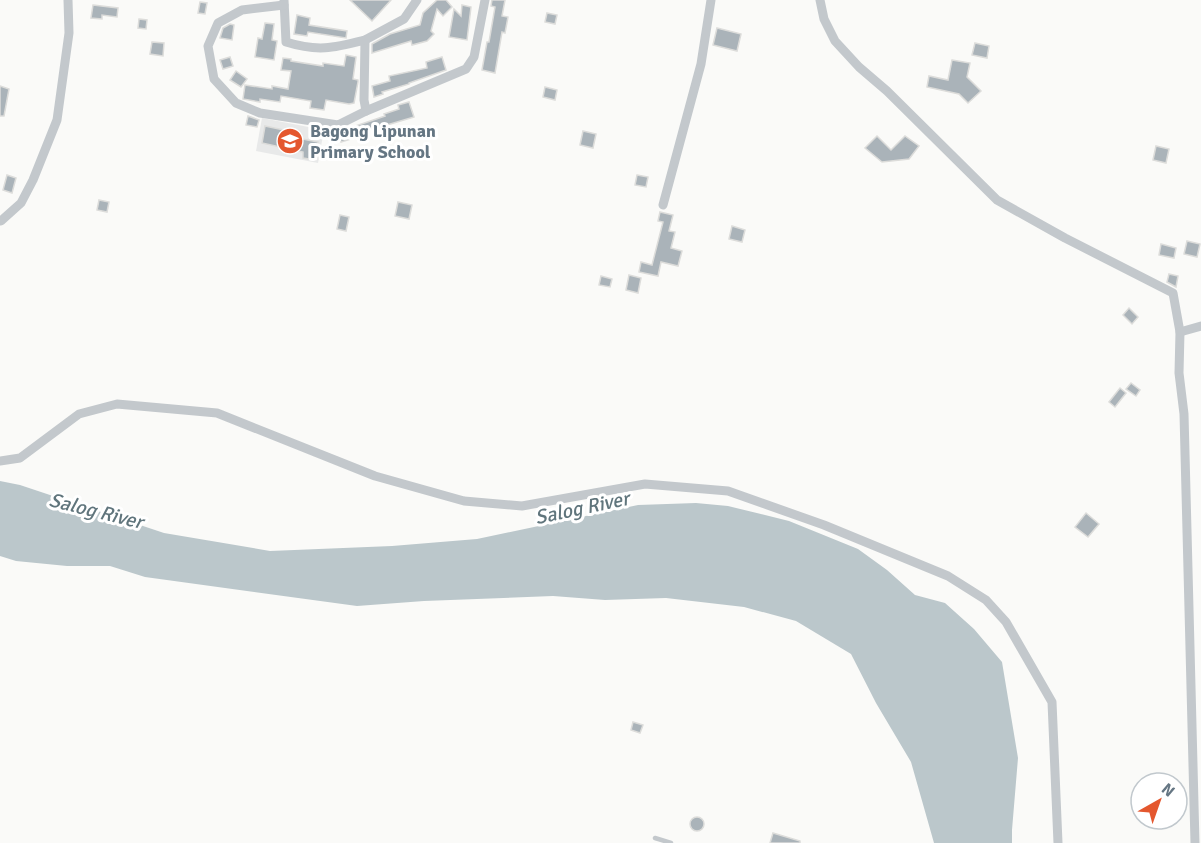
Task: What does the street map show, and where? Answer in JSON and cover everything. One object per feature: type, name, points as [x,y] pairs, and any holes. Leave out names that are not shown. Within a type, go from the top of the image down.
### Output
[{"type":"street","points":[[1,221],[21,203],[33,180],[57,120],[69,33],[68,0]]},
{"type":"street","points":[[417,0],[405,19],[365,40],[331,48],[308,49],[286,42],[284,2],[242,10],[218,23],[208,46],[214,78],[236,103],[260,113],[338,125],[466,69],[474,57],[486,0]]},
{"type":"street","points":[[663,205],[701,64],[711,0]]},
{"type":"street","points":[[820,0],[824,19],[835,41],[997,200],[1065,238],[1173,293],[1180,332],[1179,373],[1184,414],[1195,843]]},
{"type":"street","points":[[365,40],[364,100],[366,111]]},
{"type":"street","points":[[1180,332],[1201,326]]},
{"type":"street","points":[[0,461],[20,458],[79,414],[117,404],[217,414],[375,476],[464,501],[522,506],[645,484],[728,491],[824,525],[948,576],[986,600],[1006,622],[1052,702],[1058,843]]},
{"type":"lane","points":[[655,837],[670,843]]},
{"type":"shaded area","name":"Bagong Lipunan Primary School","points":[[262,118],[324,130],[318,163],[256,151]]},
{"type":"water","name":"Salog River","points":[[0,481],[20,485],[164,533],[270,551],[392,546],[477,539],[638,505],[696,503],[728,506],[789,521],[858,549],[887,570],[915,595],[945,603],[974,629],[1002,662],[1018,758],[1012,843],[934,843],[911,762],[876,703],[851,654],[796,621],[744,607],[666,598],[605,600],[553,596],[357,606],[145,577],[110,566],[67,566],[16,561],[0,556]]},
{"type":"building","points":[[350,0],[391,0],[372,21]]},
{"type":"building","points":[[437,0],[446,0],[452,7],[443,16],[437,9],[431,31],[434,34],[427,41],[412,45],[411,41],[372,53],[372,44],[390,34],[420,25],[423,13]]},
{"type":"building","points":[[492,0],[505,0],[502,16],[508,17],[505,33],[502,32],[495,73],[482,70],[495,7],[491,6]]},
{"type":"building","points":[[200,2],[207,3],[205,14],[198,13]]},
{"type":"building","points":[[93,5],[118,8],[117,17],[102,15],[102,19],[91,18]]},
{"type":"building","points":[[462,5],[471,7],[467,40],[449,37],[454,9],[461,16]]},
{"type":"building","points":[[547,13],[557,15],[555,24],[545,22]]},
{"type":"building","points":[[297,15],[310,18],[309,25],[347,31],[346,38],[308,32],[307,36],[294,34]]},
{"type":"building","points":[[139,19],[147,20],[146,29],[138,28]]},
{"type":"building","points":[[265,23],[274,24],[272,40],[277,41],[274,60],[255,57],[258,38],[262,39]]},
{"type":"building","points":[[230,24],[234,25],[232,40],[220,38],[223,28]]},
{"type":"building","points":[[717,28],[741,34],[737,51],[713,45]]},
{"type":"building","points":[[152,42],[164,43],[163,56],[150,54]]},
{"type":"building","points":[[975,43],[989,46],[987,58],[972,55]]},
{"type":"building","points":[[346,55],[356,57],[353,79],[358,82],[354,103],[326,100],[324,110],[310,108],[311,101],[281,96],[280,102],[243,99],[245,85],[288,89],[291,71],[281,70],[283,58],[323,66],[323,63],[344,66]]},
{"type":"building","points":[[230,57],[233,66],[223,69],[220,60]]},
{"type":"building","points":[[442,57],[446,70],[382,92],[383,94],[374,97],[372,86],[390,81],[389,76],[427,68],[426,62]]},
{"type":"building","points":[[952,60],[970,63],[967,77],[981,91],[968,103],[959,94],[927,87],[929,76],[948,80]]},
{"type":"building","points":[[236,71],[247,79],[241,87],[230,80]]},
{"type":"building","points":[[0,86],[9,89],[4,116],[0,116]]},
{"type":"building","points":[[545,87],[557,90],[555,100],[543,97]]},
{"type":"building","points":[[409,102],[414,117],[353,135],[354,138],[341,142],[338,132],[385,116],[384,114],[399,109],[398,105]]},
{"type":"building","points":[[248,116],[259,120],[257,127],[246,125]]},
{"type":"building","points":[[265,126],[298,133],[297,138],[318,142],[315,160],[303,158],[303,152],[262,143]]},
{"type":"building","points":[[583,131],[596,134],[593,148],[580,145]]},
{"type":"building","points":[[877,136],[891,150],[905,136],[919,146],[909,159],[882,162],[865,148]]},
{"type":"building","points":[[1156,146],[1169,149],[1166,163],[1153,160]]},
{"type":"building","points":[[7,175],[16,178],[12,193],[3,190]]},
{"type":"building","points":[[637,175],[648,177],[646,187],[635,185]]},
{"type":"building","points":[[99,200],[109,202],[107,212],[97,210]]},
{"type":"building","points":[[398,202],[412,205],[409,219],[395,216]]},
{"type":"building","points":[[660,212],[673,215],[669,231],[675,232],[671,248],[682,251],[678,266],[661,262],[658,276],[639,272],[641,262],[652,265],[663,222],[658,221]]},
{"type":"building","points":[[340,215],[349,217],[346,231],[337,229]]},
{"type":"building","points":[[732,226],[745,230],[742,242],[729,239]]},
{"type":"building","points":[[1187,241],[1200,244],[1197,257],[1184,254]]},
{"type":"building","points":[[1161,244],[1176,248],[1174,258],[1159,255]]},
{"type":"building","points":[[1169,274],[1178,276],[1176,287],[1167,282]]},
{"type":"building","points":[[629,275],[641,278],[638,293],[626,290]]},
{"type":"building","points":[[601,276],[612,279],[610,287],[599,285]]},
{"type":"building","points":[[1129,308],[1138,317],[1132,324],[1123,315]]},
{"type":"building","points":[[1131,383],[1140,390],[1136,396],[1126,389]]},
{"type":"building","points":[[1120,388],[1126,393],[1115,407],[1109,402]]},
{"type":"building","points":[[1086,513],[1099,524],[1088,537],[1075,527]]},
{"type":"building","points":[[633,722],[643,725],[640,733],[631,730]]},
{"type":"building","points":[[694,817],[700,817],[704,824],[700,831],[694,831],[690,827],[690,821]]},
{"type":"building","points":[[773,833],[800,841],[800,843],[770,843]]},
{"type":"place","name":"Bagong Lipunan Primary School","points":[[290,141]]}]
